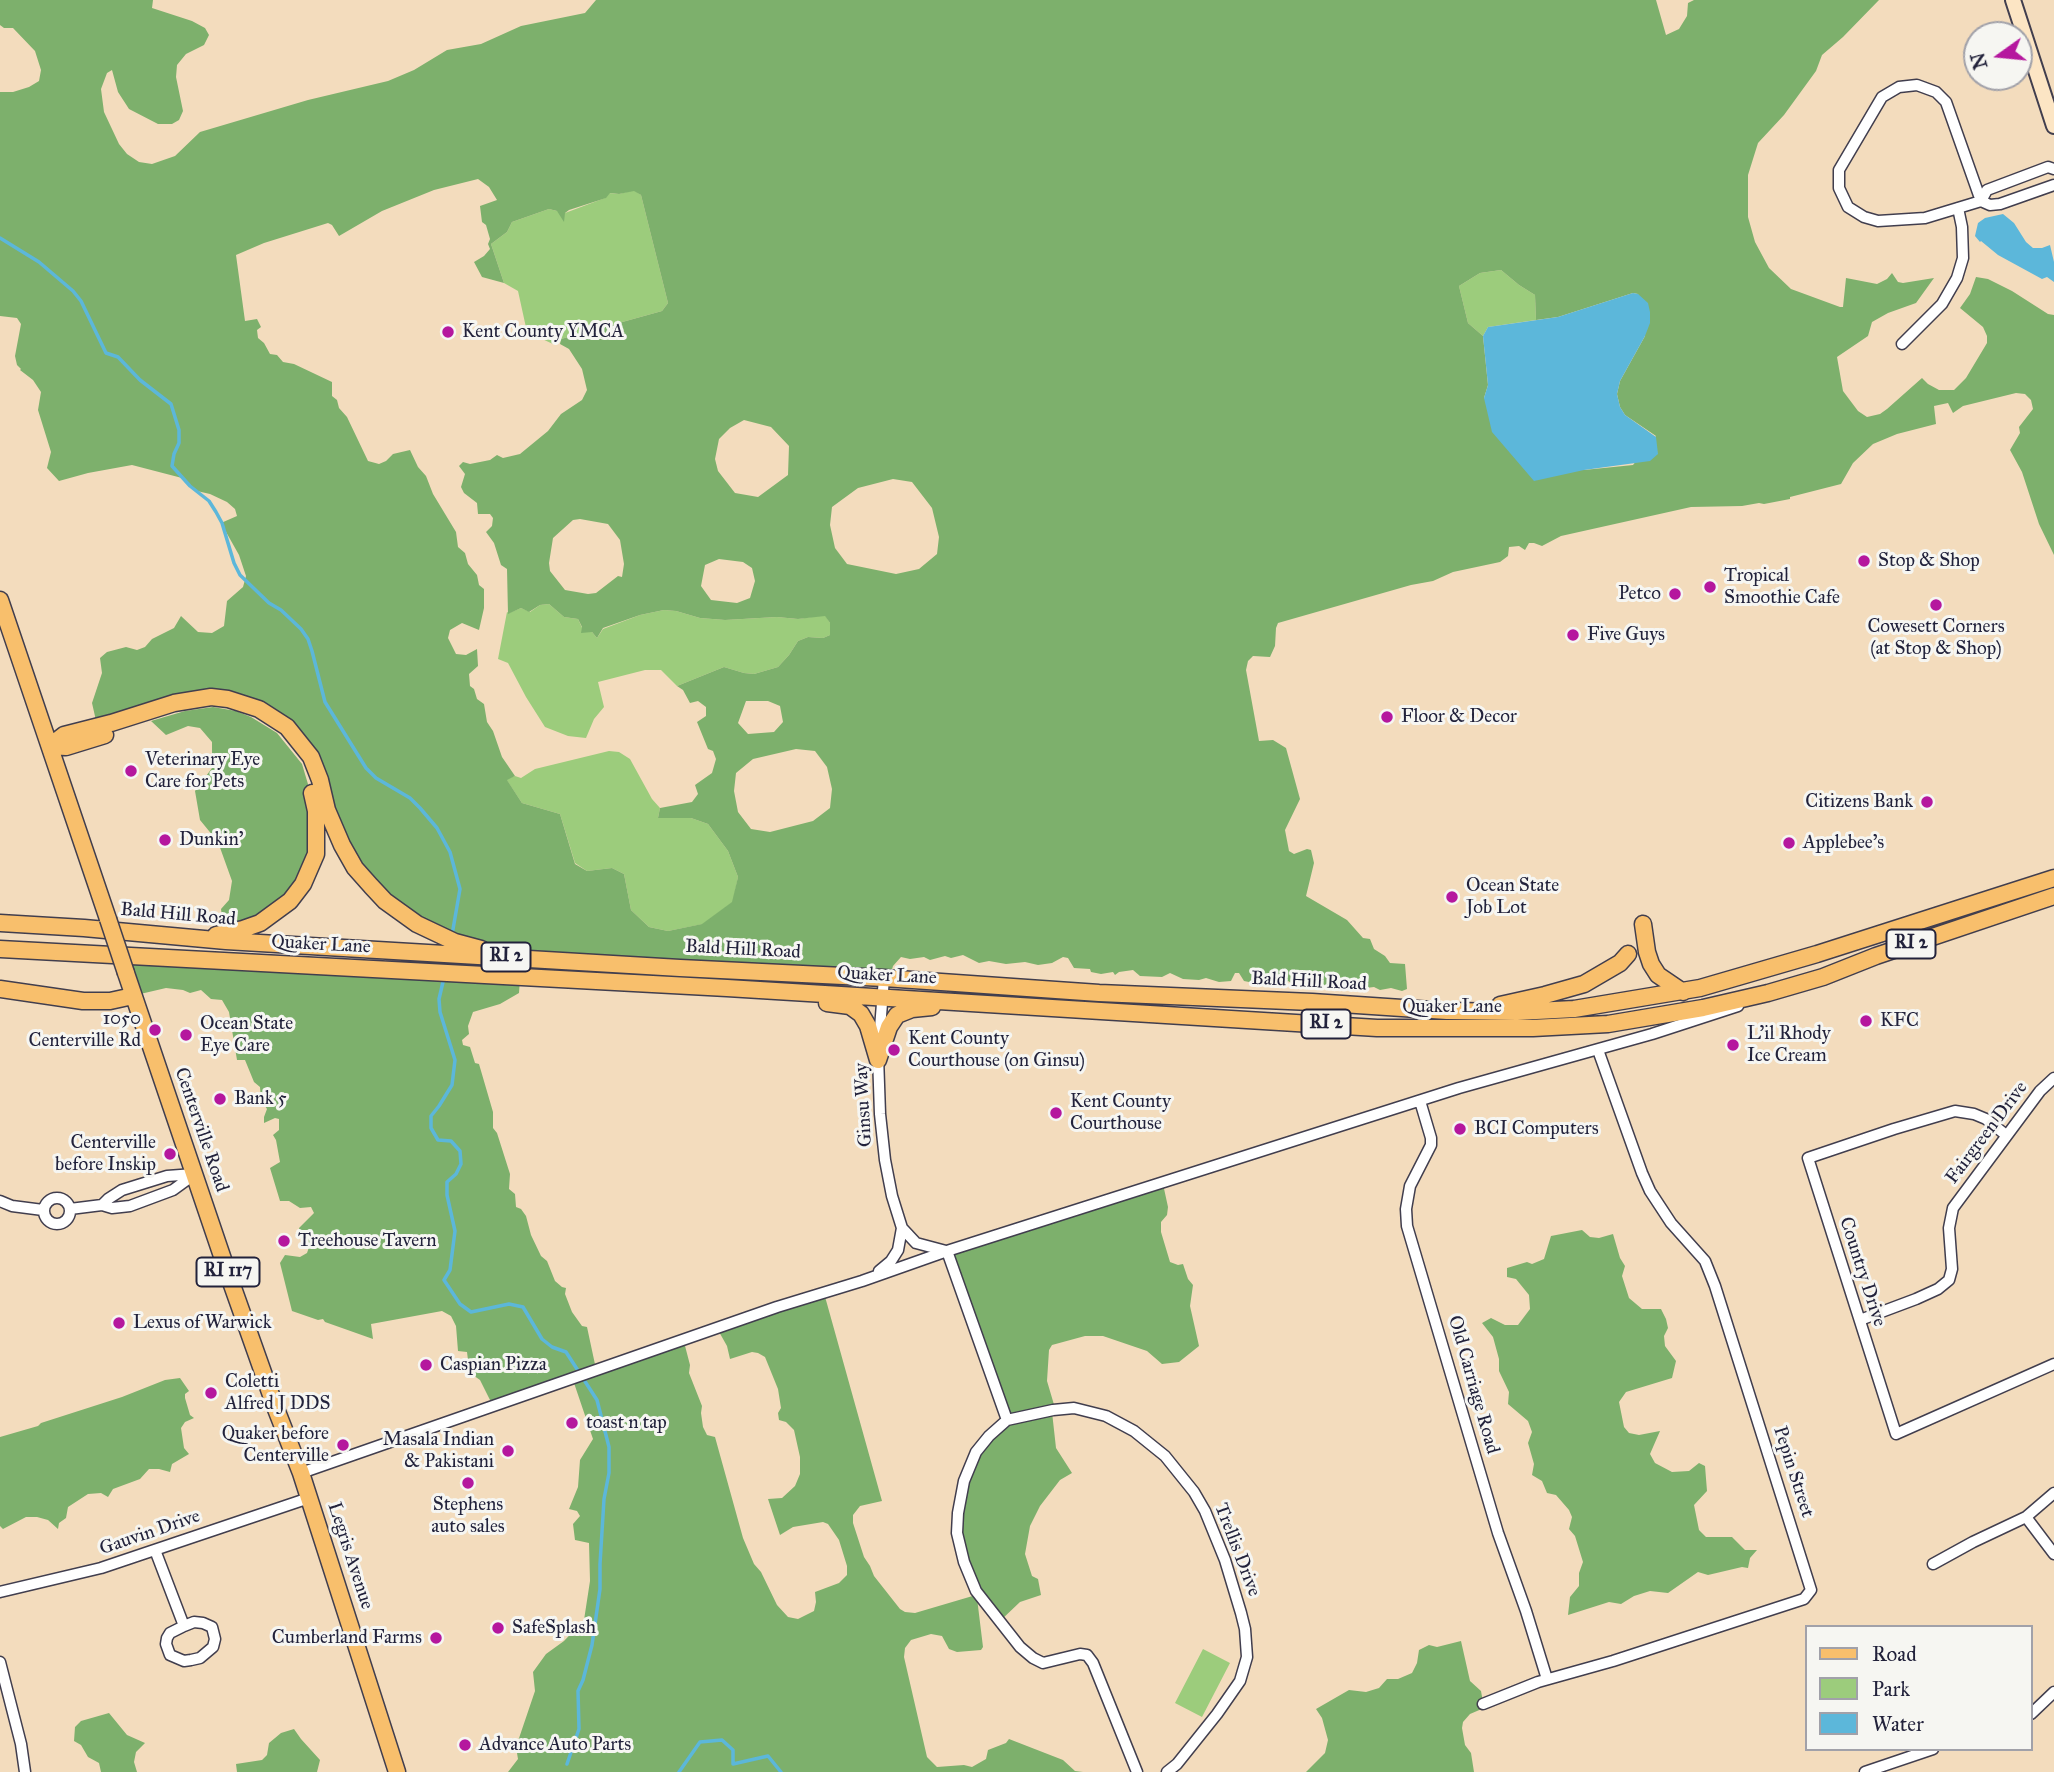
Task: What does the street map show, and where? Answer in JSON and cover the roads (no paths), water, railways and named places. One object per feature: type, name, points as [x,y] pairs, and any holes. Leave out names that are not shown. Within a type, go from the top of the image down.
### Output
[{"type":"main road","points":[[2013,0],[2054,126]]},
{"type":"main road","name":"Centerville Road","points":[[0,600],[133,996],[276,1409],[301,1473]]},
{"type":"main road","points":[[50,746],[64,735],[174,703],[211,697],[228,699],[258,709],[287,727],[311,757],[327,810],[342,845],[355,868],[385,901],[417,924],[449,940],[530,958]]},
{"type":"main road","points":[[50,746],[66,747],[177,713],[211,708],[240,712],[261,721],[280,734],[298,755],[310,783],[316,811],[317,835],[316,854],[303,884],[289,901],[260,923],[197,938]]},
{"type":"main road","name":"RI 2","points":[[1683,992],[1817,954],[2054,878]]},
{"type":"main road","name":"Quaker Lane","points":[[0,949],[727,988],[1377,1028],[1533,1027],[1608,1024],[1703,1008],[1768,993],[2054,896]]},
{"type":"main road","name":"Bald Hill Road","points":[[0,923],[680,968],[1468,1012],[1517,1013],[1574,1009],[1683,992]]},
{"type":"main road","points":[[1643,924],[1651,964],[1658,975],[1683,992]]},
{"type":"main road","points":[[1468,1012],[1584,984],[1620,963],[1628,954]]},
{"type":"main road","points":[[1817,954],[1824,976]]},
{"type":"main road","points":[[727,988],[850,1006],[861,1014],[868,1026],[878,1060]]},
{"type":"main road","points":[[0,989],[83,1001],[110,1001],[133,996]]},
{"type":"main road","points":[[878,1060],[889,1027],[897,1015],[912,1009],[982,1003]]},
{"type":"main road","name":"Legris Avenue","points":[[301,1473],[397,1772]]},
{"type":"street","points":[[1981,201],[1947,102],[1936,92],[1917,85],[1893,89],[1882,97],[1839,170],[1838,179],[1848,206],[1858,214],[1878,221],[1925,218],[1981,201],[1990,205],[2000,204],[2054,185]]},
{"type":"street","points":[[1981,201],[1987,190],[2048,167],[2054,169]]},
{"type":"street","points":[[1902,344],[1936,311],[1957,278],[1963,258],[1958,208]]},
{"type":"street","name":"Ginsu Way","points":[[884,978],[878,1060],[885,1160],[902,1228]]},
{"type":"street","name":"Quaker Lane","points":[[301,1473],[777,1307],[947,1251],[1525,1068],[1598,1050],[1723,1012],[1768,993]]},
{"type":"street","name":"Pepin Street","points":[[1483,1704],[1547,1679],[1626,1657],[1804,1599],[1811,1590],[1715,1286],[1704,1261],[1671,1223],[1650,1191],[1598,1050]]},
{"type":"street","name":"Fairgreen Drive","points":[[1860,1320],[1916,1299],[1938,1289],[1949,1280],[1952,1269],[1950,1228],[1953,1208],[2040,1091],[2054,1078]]},
{"type":"street","name":"Old Carriage Road","points":[[1420,1101],[1431,1145],[1410,1186],[1406,1209],[1407,1226],[1498,1533],[1547,1679]]},
{"type":"street","name":"Country Drive","points":[[2006,1135],[1986,1119],[1955,1111],[1808,1158],[1896,1434],[2054,1364]]},
{"type":"street","points":[[102,1205],[122,1191],[167,1175],[195,1174]]},
{"type":"street","points":[[70,1209],[102,1205],[112,1208],[130,1206],[173,1189],[195,1174]]},
{"type":"street","points":[[57,1198],[67,1202],[70,1209],[68,1218],[57,1224],[46,1218],[43,1210],[49,1200],[57,1198]]},
{"type":"street","points":[[0,1201],[12,1206],[43,1210]]},
{"type":"street","points":[[902,1228],[916,1243],[947,1251],[1007,1420],[976,1452],[964,1481],[958,1513],[957,1533],[964,1562],[976,1591],[1020,1647],[1032,1658],[1043,1663],[1080,1654],[1087,1655],[1093,1663],[1137,1772]]},
{"type":"street","points":[[867,1279],[894,1258],[902,1228]]},
{"type":"street","name":"Trellis Drive","points":[[1007,1420],[1074,1408],[1106,1416],[1134,1431],[1165,1456],[1205,1511],[1225,1560],[1241,1613],[1247,1657],[1240,1681],[1217,1714],[1167,1772]]},
{"type":"street","points":[[1933,1564],[2026,1517],[2054,1493]]},
{"type":"street","name":"Gauvin Drive","points":[[0,1592],[65,1578],[309,1498]]},
{"type":"street","points":[[2026,1517],[2054,1554]]},
{"type":"street","points":[[155,1550],[184,1626]]},
{"type":"street","points":[[194,1622],[212,1627],[215,1639],[213,1647],[200,1658],[184,1661],[170,1655],[167,1638],[170,1633],[184,1626],[194,1622]]},
{"type":"street","points":[[0,1662],[21,1744],[25,1772]]},
{"type":"street","points":[[2033,1712],[2054,1692]]},
{"type":"street","points":[[1865,1772],[1927,1751]]},
{"type":"water","points":[[2003,214],[2014,223],[2033,248],[2050,245],[2054,262],[2054,282],[2047,277],[2042,279],[1998,255],[1975,236],[1978,223],[1985,218]]},
{"type":"water","points":[[1633,293],[1648,303],[1650,323],[1620,381],[1617,394],[1625,415],[1656,437],[1658,454],[1650,461],[1584,470],[1534,481],[1492,432],[1484,398],[1488,385],[1483,336],[1488,327],[1558,317]]},
{"type":"waterway","points":[[0,238],[39,262],[73,291],[81,301],[106,353],[118,357],[140,380],[171,404],[179,430],[179,443],[172,466],[190,486],[209,501],[216,512],[240,575],[269,603],[281,610],[308,639],[325,702],[366,768],[376,778],[410,798],[437,828],[450,852],[460,889],[452,935]]},
{"type":"waterway","points":[[443,982],[439,999],[440,1012],[455,1060],[452,1085],[431,1116],[431,1128],[438,1140],[451,1141],[460,1151],[461,1164],[456,1174],[447,1182],[455,1231],[450,1270],[444,1280],[460,1304],[471,1312],[509,1304],[523,1307],[542,1339],[552,1347],[566,1352],[597,1400],[609,1447],[600,1589],[592,1645],[578,1691],[579,1729],[567,1764]]},
{"type":"waterway","points":[[679,1772],[700,1742],[722,1740],[733,1750],[733,1764],[768,1756],[781,1772]]},
{"type":"place","name":"Kent County YMCA","points":[[448,332]]},
{"type":"place","name":"Stop & Shop","points":[[1864,561]]},
{"type":"place","name":"Tropical Smoothie Cafe","points":[[1710,587]]},
{"type":"place","name":"Petco","points":[[1675,594]]},
{"type":"place","name":"Cowesett Corners (at Stop & Shop)","points":[[1936,605]]},
{"type":"place","name":"Five Guys","points":[[1573,635]]},
{"type":"place","name":"Floor & Decor","points":[[1387,717]]},
{"type":"place","name":"Veterinary Eye Care for Pets","points":[[131,771]]},
{"type":"place","name":"Citizens Bank","points":[[1927,802]]},
{"type":"place","name":"Dunkin'","points":[[165,840]]},
{"type":"place","name":"Applebee's","points":[[1789,843]]},
{"type":"place","name":"Ocean State Job Lot","points":[[1452,897]]},
{"type":"place","name":"KFC","points":[[1866,1021]]},
{"type":"place","name":"1050 Centerville Rd","points":[[155,1030]]},
{"type":"place","name":"Ocean State Eye Care","points":[[186,1035]]},
{"type":"place","name":"L'il Rhody Ice Cream","points":[[1733,1045]]},
{"type":"place","name":"Kent County Courthouse (on Ginsu)","points":[[894,1050]]},
{"type":"place","name":"Bank 5","points":[[220,1099]]},
{"type":"place","name":"Kent County Courthouse","points":[[1056,1113]]},
{"type":"place","name":"BCI Computers","points":[[1460,1129]]},
{"type":"place","name":"Centerville before Inskip","points":[[170,1154]]},
{"type":"place","name":"Treehouse Tavern","points":[[284,1241]]},
{"type":"place","name":"Lexus of Warwick","points":[[119,1323]]},
{"type":"place","name":"Caspian Pizza","points":[[426,1365]]},
{"type":"place","name":"Coletti Alfred J DDS","points":[[211,1393]]},
{"type":"place","name":"toast n tap","points":[[572,1423]]},
{"type":"place","name":"Quaker before Centerville","points":[[343,1445]]},
{"type":"place","name":"Masala Indian & Pakistani","points":[[508,1451]]},
{"type":"place","name":"Stephens auto sales","points":[[468,1483]]},
{"type":"place","name":"SafeSplash","points":[[498,1628]]},
{"type":"place","name":"Cumberland Farms","points":[[436,1638]]},
{"type":"place","name":"Advance Auto Parts","points":[[465,1745]]}]
